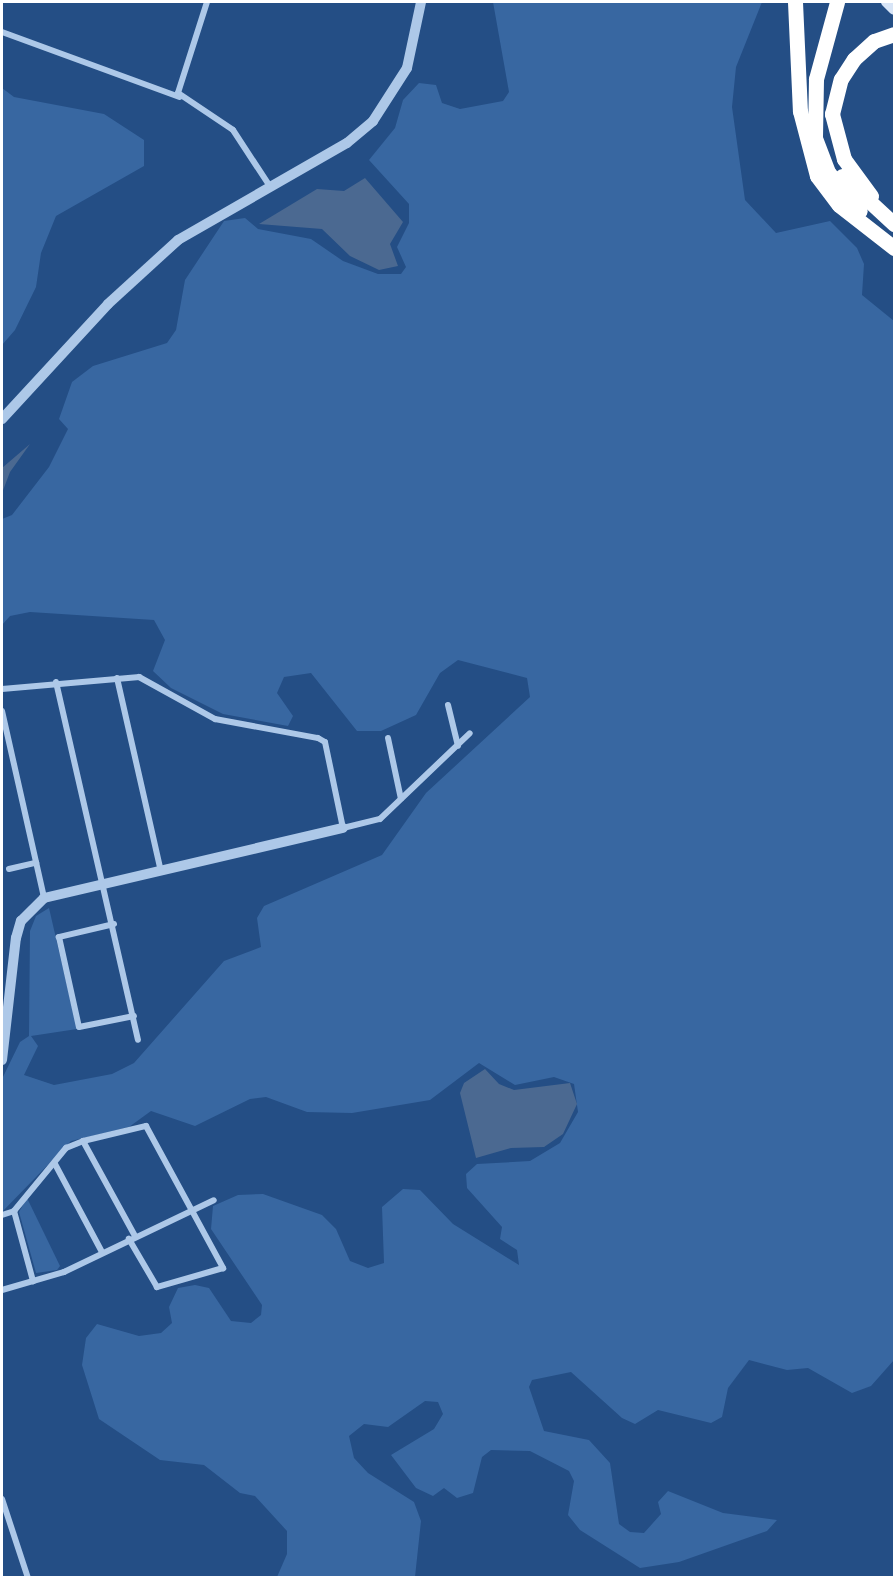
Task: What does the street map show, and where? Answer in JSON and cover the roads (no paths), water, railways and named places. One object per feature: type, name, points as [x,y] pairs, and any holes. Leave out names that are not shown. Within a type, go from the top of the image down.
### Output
[{"type":"highway","points":[[795,2],[800,111],[817,176],[839,205],[894,246]]},
{"type":"highway","points":[[837,2],[816,79],[814,138],[828,172],[847,198],[894,246]]},
{"type":"highway","points":[[847,2],[825,77],[823,135],[848,186],[894,222]]},
{"type":"highway","points":[[894,34],[874,41],[854,59],[841,79],[832,114],[844,159],[894,222]]},
{"type":"main road","points":[[886,2],[894,10]]},
{"type":"street","points":[[180,97],[207,2]]},
{"type":"street","points":[[2,419],[141,272],[178,240],[269,185],[347,143],[385,108],[413,51],[421,2]]},
{"type":"street","points":[[2,32],[180,97],[233,130],[269,185]]},
{"type":"street","points":[[117,678],[161,871]]},
{"type":"street","points":[[2,689],[56,682],[117,678],[151,680],[215,719],[325,742],[343,828]]},
{"type":"street","points":[[56,682],[114,924],[138,1040]]},
{"type":"street","points":[[448,705],[458,746]]},
{"type":"street","points":[[2,711],[44,898]]},
{"type":"street","points":[[2,1060],[16,938],[21,921],[44,898],[380,819],[470,733]]},
{"type":"street","points":[[388,738],[401,799]]},
{"type":"street","points":[[9,869],[36,863]]},
{"type":"street","points":[[114,924],[58,937],[79,1027],[134,1016]]},
{"type":"street","points":[[2,1215],[14,1211],[28,1188],[55,1164],[66,1148],[83,1141],[146,1126],[223,1268],[157,1287],[83,1141]]},
{"type":"street","points":[[55,1164],[102,1252]]},
{"type":"street","points":[[2,1290],[33,1281],[102,1252],[214,1200]]},
{"type":"street","points":[[14,1211],[33,1281]]},
{"type":"street","points":[[2,1499],[28,1578]]}]
